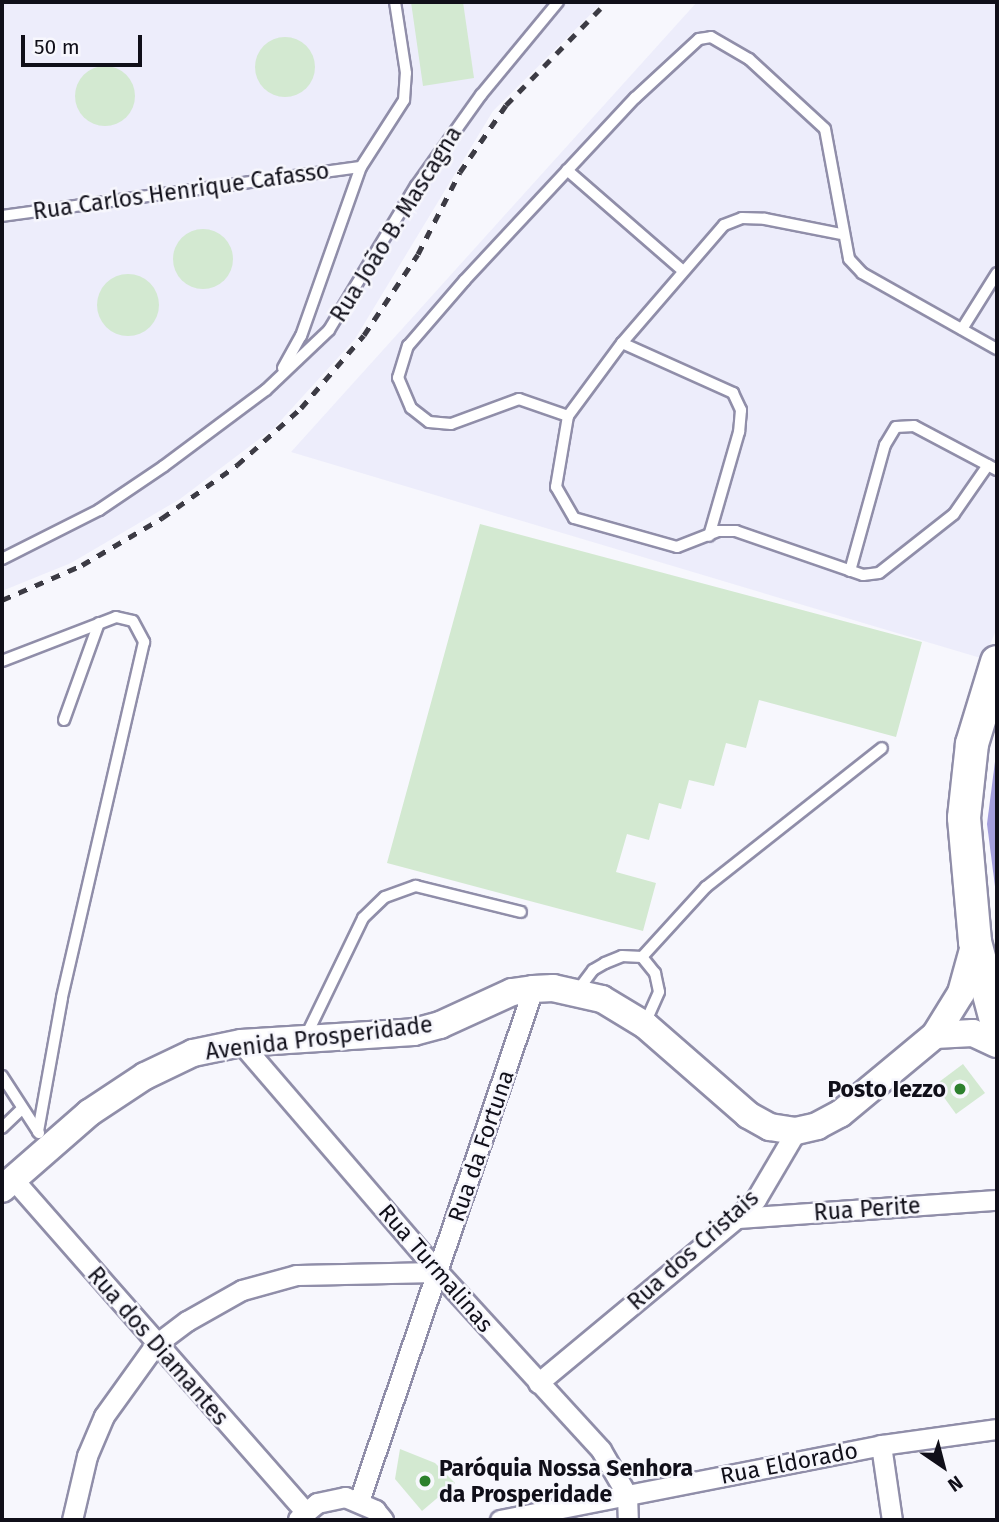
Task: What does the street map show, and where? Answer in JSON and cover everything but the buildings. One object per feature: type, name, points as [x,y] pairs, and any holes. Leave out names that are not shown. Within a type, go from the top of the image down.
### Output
[{"type":"highway","points":[[997,662],[972,744],[964,818],[975,942],[997,1024]]},
{"type":"main road","points":[[796,1131],[840,1114],[935,1035],[961,993],[975,942]]},
{"type":"main road","name":"Avenida Prosperidade","points":[[8,1184],[44,1140],[89,1114],[145,1076],[193,1054],[241,1043],[414,1032],[440,1025],[512,992],[533,989],[577,992],[602,999],[645,1025],[748,1115],[770,1127],[796,1131]]},
{"type":"main road","points":[[935,1035],[973,1033],[997,1044]]},
{"type":"street","name":"Rua da Fortuna","points":[[359,1501],[533,989]]},
{"type":"street","name":"Rua Turmalinas","points":[[241,1043],[438,1272],[601,1450],[627,1495]]},
{"type":"street","name":"Rua dos Cristais","points":[[538,1383],[737,1218],[756,1199],[796,1131]]},
{"type":"street","name":"Rua dos Diamantes","points":[[8,1184],[155,1345],[301,1516]]},
{"type":"street","name":"Rua Perite","points":[[737,1218],[997,1200]]},
{"type":"street","points":[[72,1520],[75,1494],[104,1416],[155,1345],[242,1290],[296,1275],[438,1272]]},
{"type":"street","name":"Rua Eldorado","points":[[500,1520],[881,1445],[997,1429]]},
{"type":"street","points":[[881,1445],[892,1520]]},
{"type":"street","points":[[627,1495],[628,1520]]},
{"type":"street","points":[[301,1516],[331,1498],[359,1501],[383,1520]]},
{"type":"lane","points":[[282,372],[301,337],[361,167],[404,100],[407,87],[395,2]]},
{"type":"lane","name":"Rua João B. Mascagna","points":[[2,559],[99,510],[154,473],[242,410],[329,330],[416,186],[481,95],[558,2]]},
{"type":"lane","points":[[568,416],[519,399],[451,424],[429,422],[411,408],[398,378],[408,346],[567,170],[699,38],[711,37],[749,59],[825,129],[841,234],[849,259],[862,273],[997,349]]},
{"type":"lane","name":"Rua Carlos Henrique Cafasso","points":[[2,216],[361,167]]},
{"type":"lane","points":[[567,170],[682,270]]},
{"type":"lane","points":[[841,234],[742,218],[724,225],[682,270],[568,416],[556,487],[574,518],[677,547],[709,536],[736,531],[850,571],[879,573],[954,514],[993,467],[914,426],[897,427],[885,445],[850,571]]},
{"type":"lane","points":[[962,329],[997,273]]},
{"type":"lane","points":[[622,344],[725,387],[738,401],[739,432],[709,536]]},
{"type":"lane","points":[[2,661],[116,617],[133,621],[144,642],[62,998],[44,1140]]},
{"type":"lane","points":[[64,720],[99,623]]},
{"type":"lane","points":[[642,957],[706,887],[882,748]]},
{"type":"lane","points":[[304,1040],[363,918],[385,897],[416,886],[521,912]]},
{"type":"lane","points":[[577,992],[593,970],[605,963],[622,956],[642,957],[655,973],[659,992],[645,1025]]},
{"type":"lane","points":[[2,1076],[44,1140]]},
{"type":"lane","points":[[2,1128],[22,1109]]},
{"type":"shaded area","points":[[2,2],[603,2],[493,111],[355,339],[274,428],[180,499],[71,563],[2,591]]},
{"type":"shaded area","points":[[697,2],[997,2],[997,628],[984,659],[291,452]]},
{"type":"shaded area","points":[[997,746],[997,902],[987,824]]},
{"type":"railway","points":[[2,600],[82,565],[162,518],[237,465],[301,408],[364,335],[418,254],[460,172],[506,105],[607,2]]},
{"type":"place","name":"Posto Iezzo","points":[[960,1089]]},
{"type":"place","name":"Paróquia Nossa Senhora da Prosperidade","points":[[425,1481]]}]
